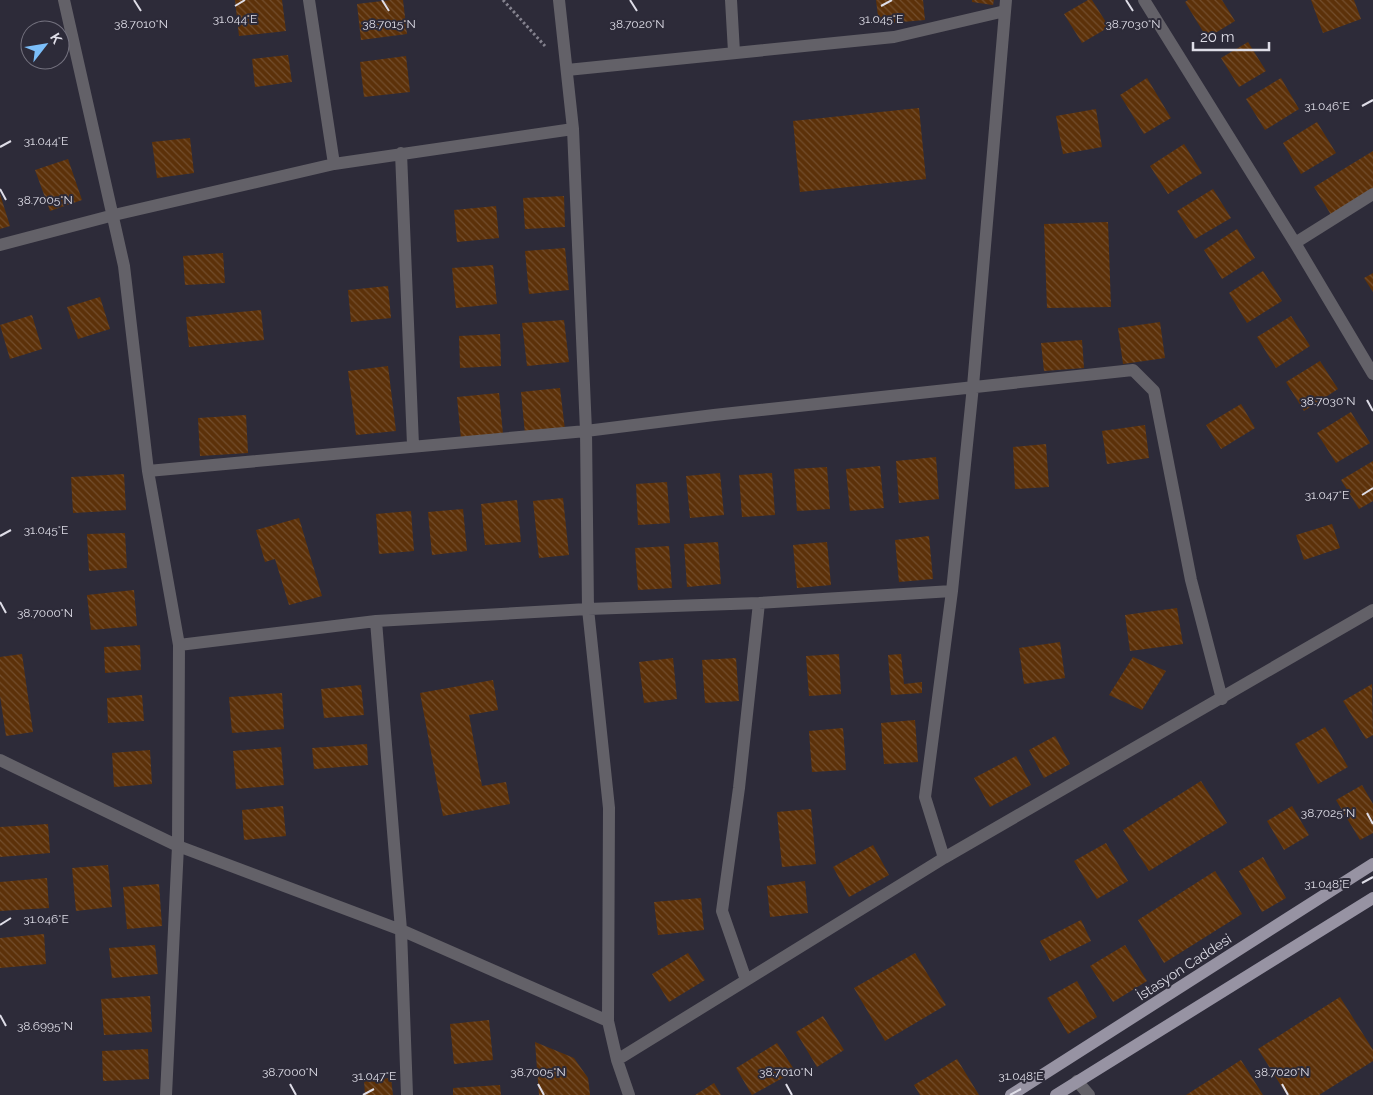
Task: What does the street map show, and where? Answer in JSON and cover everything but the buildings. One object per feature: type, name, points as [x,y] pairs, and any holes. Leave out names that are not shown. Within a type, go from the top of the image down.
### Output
[{"type":"main road","name":"İstasyon Caddesi","points":[[1011,1095],[1373,864]]},
{"type":"main road","points":[[1056,1095],[1373,898]]},
{"type":"street","points":[[64,0],[124,266],[148,471],[179,645],[178,846],[166,1095]]},
{"type":"street","points":[[309,0],[334,164]]},
{"type":"street","points":[[559,0],[573,129],[586,431],[588,609],[609,808],[608,1021],[617,1060],[629,1095]]},
{"type":"street","points":[[731,0],[734,52]]},
{"type":"street","points":[[1144,0],[1295,243],[1373,374]]},
{"type":"street","points":[[567,70],[894,37],[1006,6],[973,386],[952,591],[925,796],[944,858]]},
{"type":"street","points":[[0,244],[114,215],[334,164],[573,129]]},
{"type":"street","points":[[401,153],[413,445]]},
{"type":"street","points":[[1295,243],[1373,194]]},
{"type":"street","points":[[148,471],[323,456],[413,445],[586,431],[973,386],[1133,370],[1154,391],[1191,580],[1222,699]]},
{"type":"street","points":[[179,645],[376,621],[588,609],[759,603],[952,591]]},
{"type":"street","points":[[746,980],[722,911],[739,788],[759,603]]},
{"type":"street","points":[[617,1060],[944,858],[1373,610]]},
{"type":"street","points":[[376,621],[402,930],[408,1095]]},
{"type":"street","points":[[0,760],[178,846],[402,930],[608,1021]]},
{"type":"street","points":[[1077,1081],[1089,1095]]},
{"type":"path","points":[[503,0],[567,70]]}]
